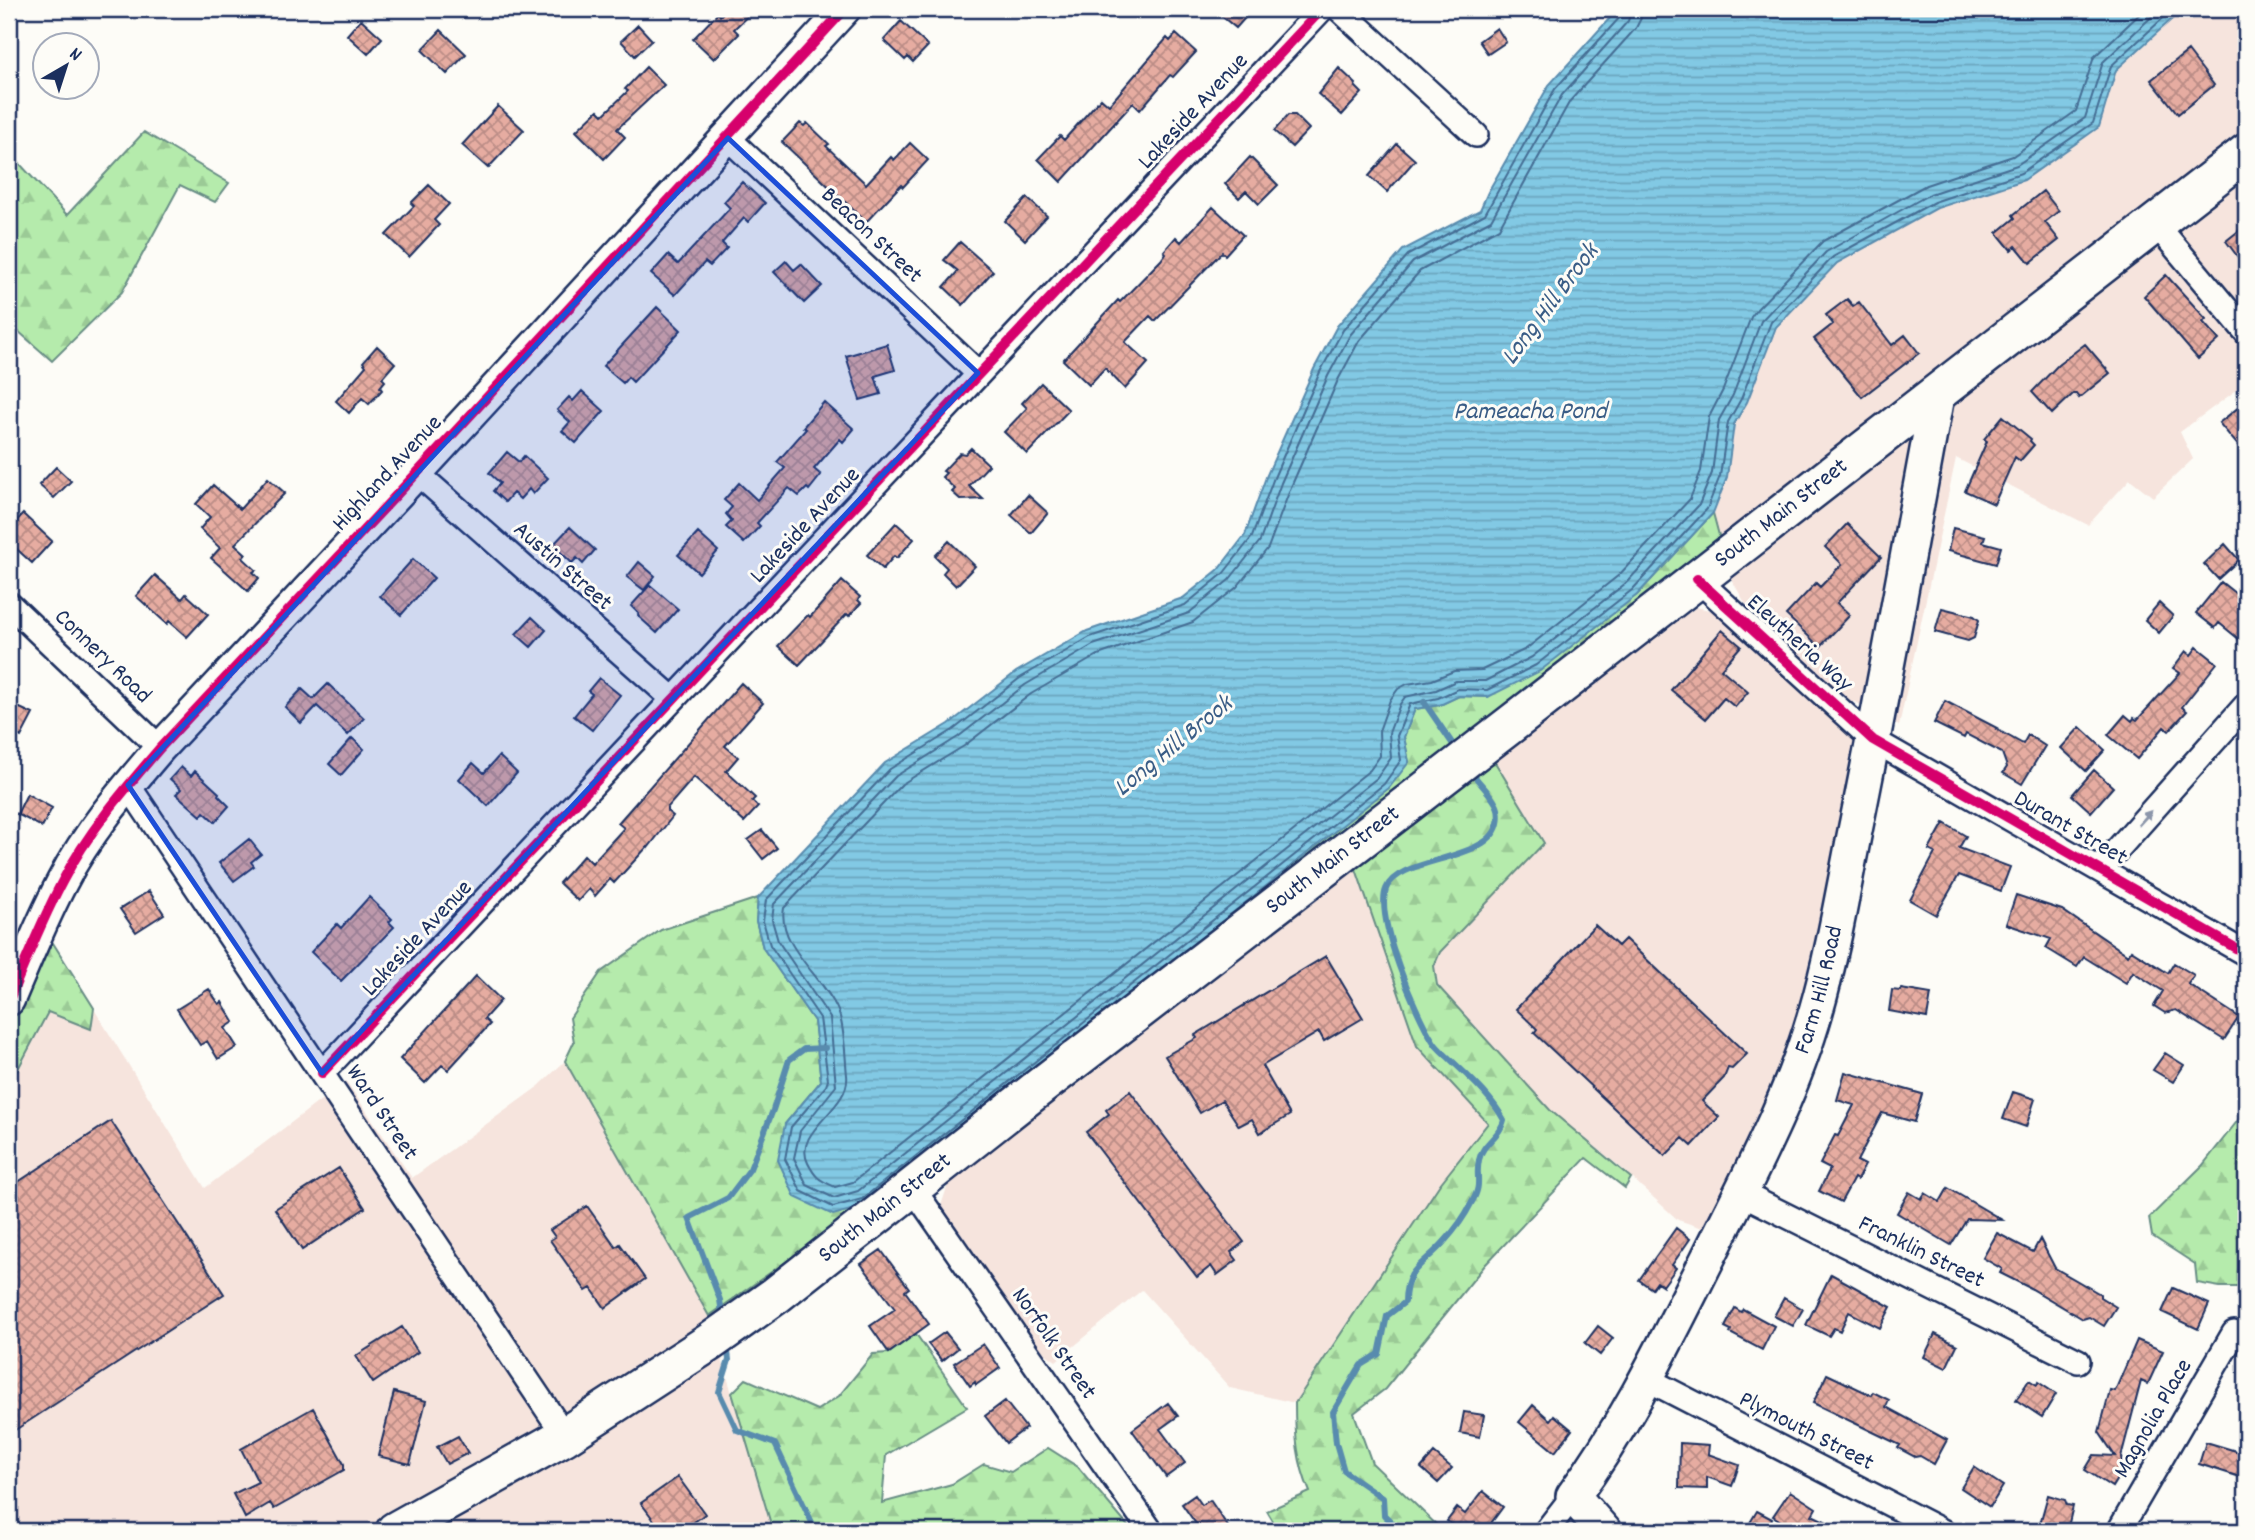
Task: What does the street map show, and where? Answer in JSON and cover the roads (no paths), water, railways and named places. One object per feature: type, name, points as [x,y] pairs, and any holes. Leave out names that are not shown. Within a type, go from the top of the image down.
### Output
[{"type":"main road","name":"South Main Street","points":[[395,1531],[565,1436],[710,1342],[776,1294],[2246,153]]},
{"type":"main road","name":"Farm Hill Road","points":[[1573,1496],[1601,1458],[1647,1379],[1741,1193],[1798,1067],[1816,1011],[1873,740],[1938,391]]},
{"type":"main road","points":[[1573,1496],[1604,1531]]},
{"type":"street","name":"Highland Avenue","points":[[9,1000],[62,880],[128,785],[845,9]]},
{"type":"street","name":"Lakeside Avenue","points":[[322,1073],[1322,9]]},
{"type":"street","points":[[1339,9],[1476,135]]},
{"type":"street","name":"Beacon Street","points":[[728,138],[978,373]]},
{"type":"street","points":[[2155,223],[2246,332]]},
{"type":"street","name":"Austin Street","points":[[417,473],[673,699]]},
{"type":"street","name":"Eleutheria Way","points":[[1697,579],[1873,740]]},
{"type":"street","name":"Connery Road","points":[[9,604],[160,748]]},
{"type":"street","points":[[2100,869],[2246,705]]},
{"type":"street","name":"Durant Street","points":[[1873,740],[2246,954]]},
{"type":"street","name":"Ward Street","points":[[128,785],[565,1436]]},
{"type":"street","name":"Norfolk Street","points":[[912,1187],[1151,1531]]},
{"type":"street","name":"Franklin Street","points":[[1741,1193],[2078,1361]]},
{"type":"street","name":"Magnolia Place","points":[[2119,1531],[2234,1333]]},
{"type":"street","name":"Plymouth Street","points":[[1647,1379],[1942,1531]]},
{"type":"street","name":"Farm Hill Road","points":[[1546,1531],[1573,1496]]},
{"type":"water","name":"Pameacha Pond","points":[[1618,9],[2183,9],[2116,70],[2099,127],[2024,180],[1937,208],[1837,263],[1776,327],[1747,402],[1734,424],[1727,477],[1713,513],[1637,595],[1540,671],[1488,697],[1459,696],[1440,705],[1415,709],[1404,737],[1409,762],[1389,788],[865,1206],[833,1215],[795,1197],[778,1160],[785,1124],[821,1081],[814,1021],[763,948],[756,921],[758,898],[885,763],[949,724],[1016,672],[1087,631],[1183,598],[1218,570],[1245,535],[1266,477],[1314,369],[1337,326],[1403,250],[1480,210],[1549,85]]},
{"type":"waterway","points":[[1424,702],[1452,743]]},
{"type":"waterway","points":[[1401,1531],[1384,1515],[1383,1498],[1344,1471],[1336,1443],[1333,1412],[1361,1365],[1379,1354],[1387,1316],[1405,1302],[1412,1274],[1460,1223],[1477,1190],[1481,1154],[1504,1120],[1480,1088],[1437,1046],[1426,1028],[1399,966],[1386,921],[1384,903],[1386,889],[1395,877],[1471,849],[1487,840],[1497,827],[1497,805],[1476,778]]},
{"type":"waterway","name":"Long Hill Brook","points":[[723,1319],[720,1300],[689,1218],[728,1198],[750,1169],[789,1060],[804,1049],[825,1048]]},
{"type":"waterway","name":"Long Hill Brook","points":[[727,1344],[729,1360],[719,1392],[737,1430],[775,1444],[816,1531]]}]
